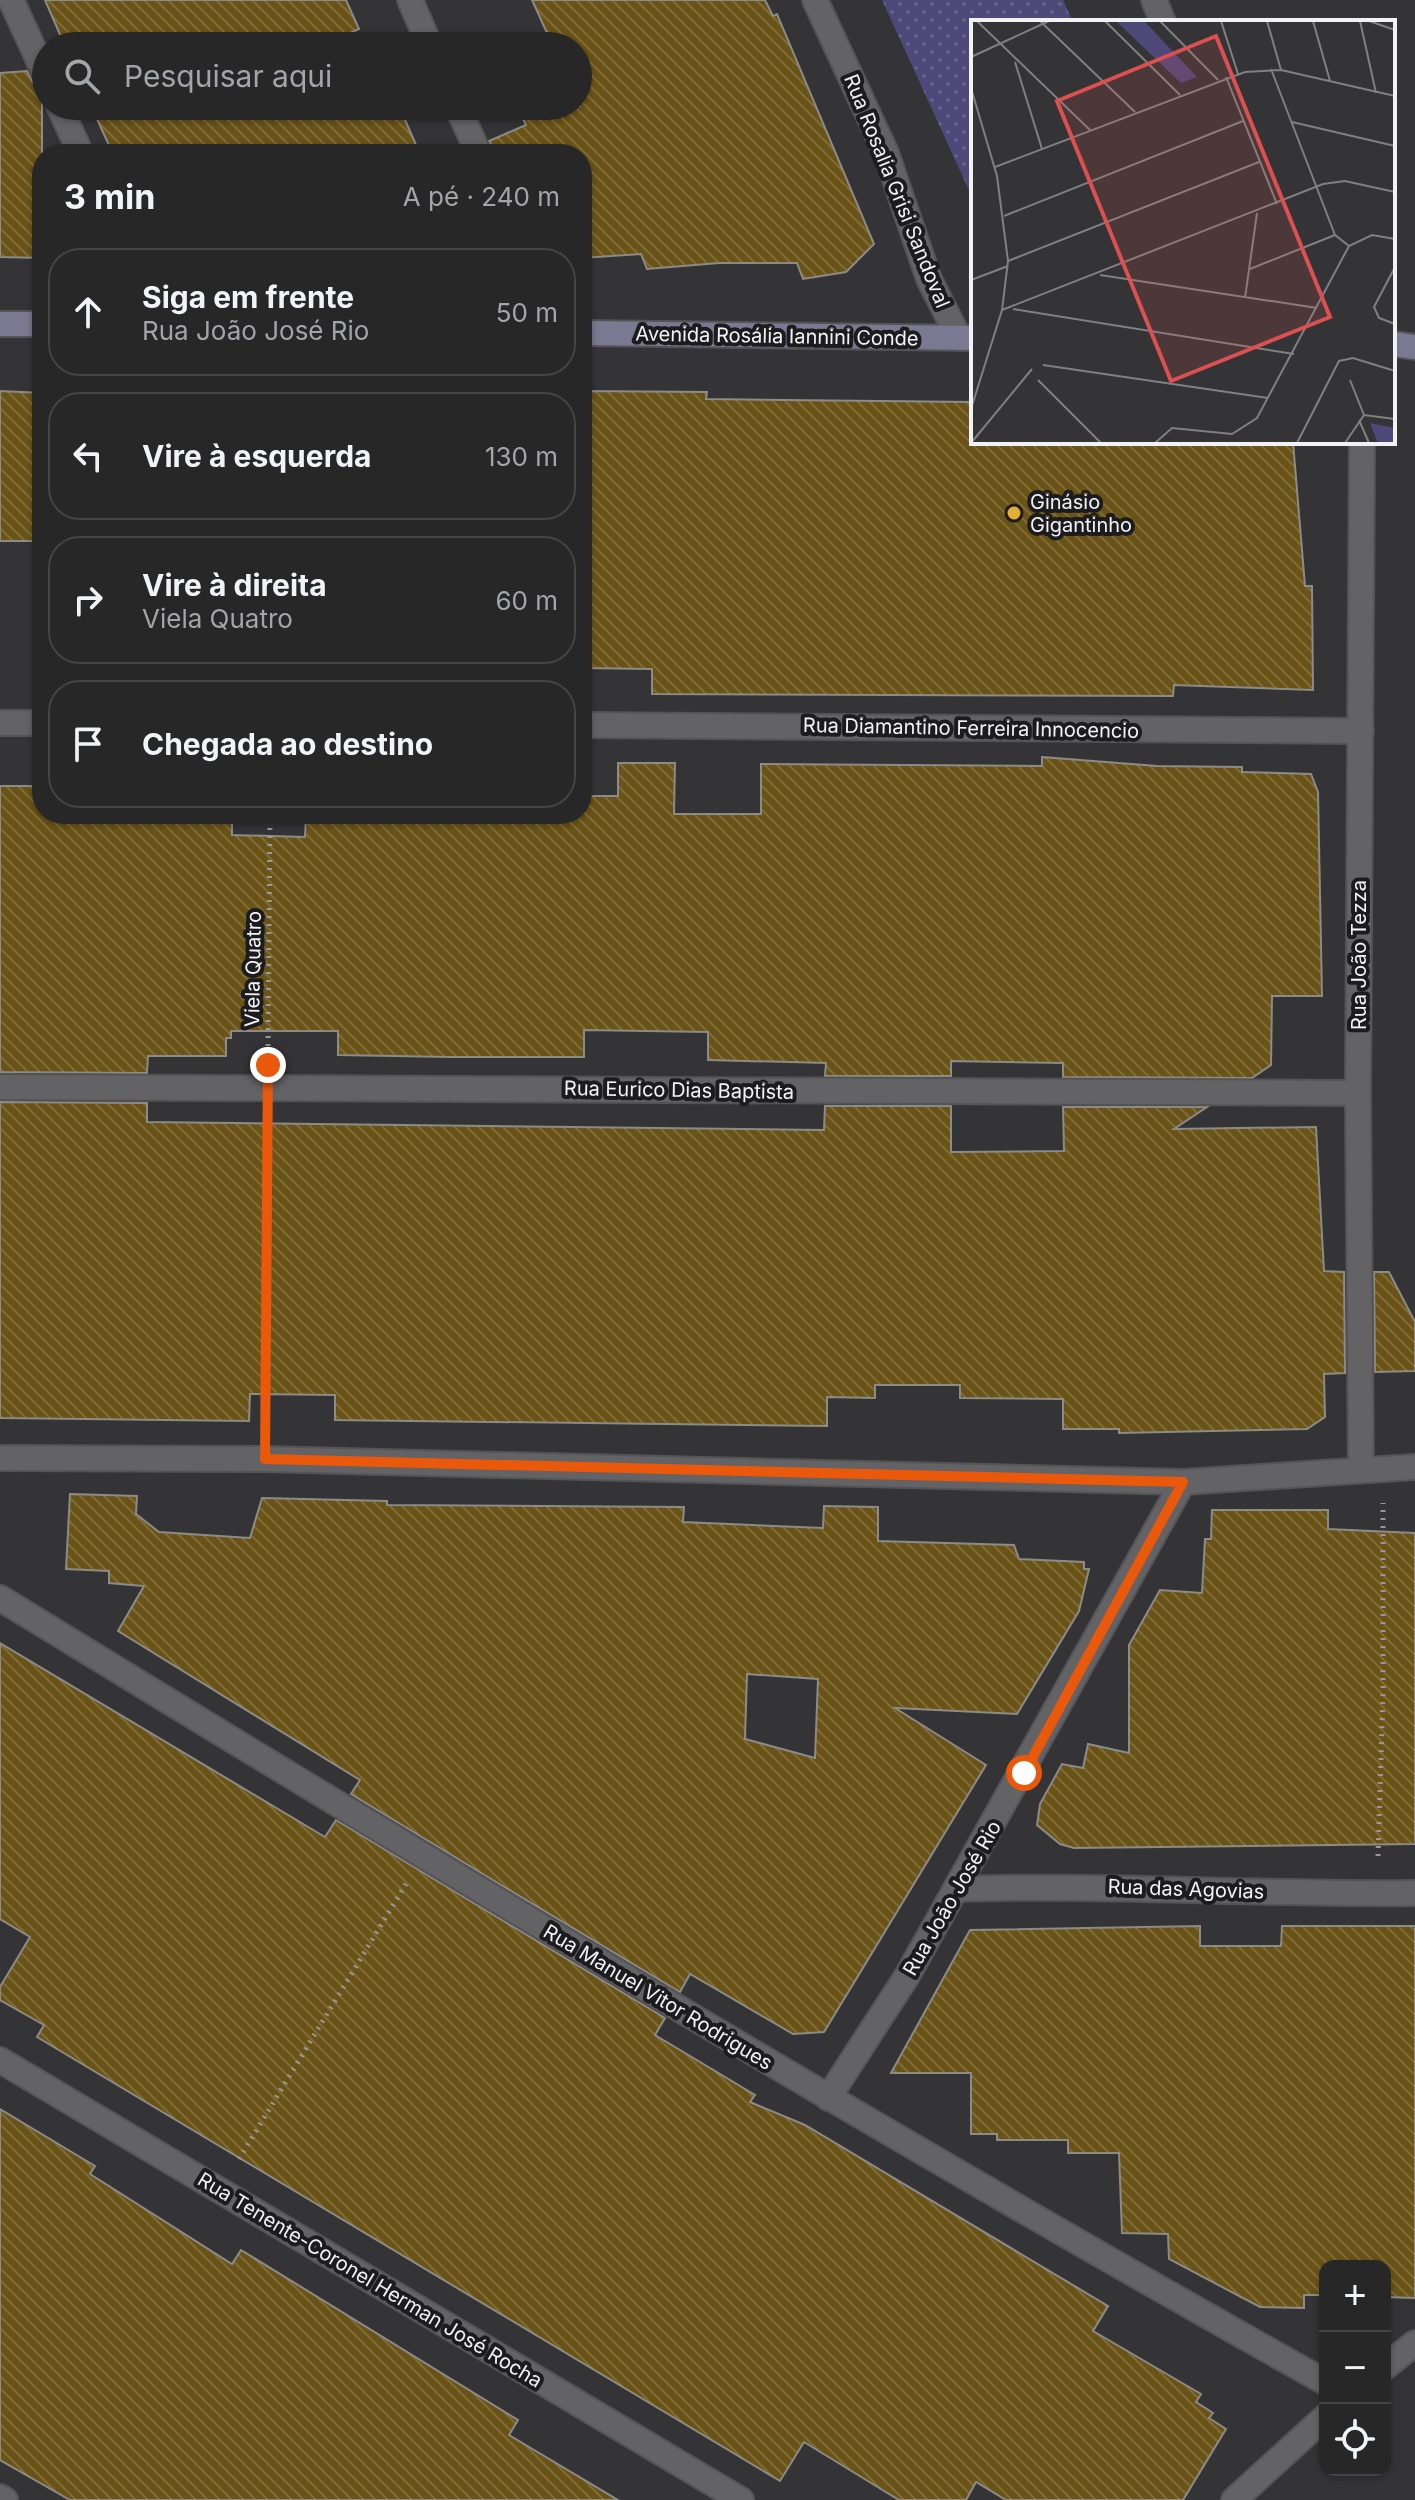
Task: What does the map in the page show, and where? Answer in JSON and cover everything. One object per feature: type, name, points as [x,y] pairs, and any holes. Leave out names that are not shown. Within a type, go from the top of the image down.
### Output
[{"type":"street","points":[[11,0],[32,46]]},
{"type":"street","points":[[410,0],[424,32]]},
{"type":"street","name":"Rua Rosalia Grisi Sandoval","points":[[815,0],[886,153],[929,279],[966,338]]},
{"type":"street","points":[[1154,0],[1162,20]]},
{"type":"street","points":[[65,120],[76,144]]},
{"type":"street","points":[[463,120],[474,144]]},
{"type":"street","points":[[0,324],[32,324]]},
{"type":"street","name":"Avenida Rosália Iannini Conde","points":[[592,333],[966,338]]},
{"type":"street","points":[[1395,344],[1415,347]]},
{"type":"street","name":"Rua João Tezza","points":[[1362,444],[1358,1093],[1372,1468]]},
{"type":"street","points":[[0,723],[32,723]]},
{"type":"street","name":"Rua Diamantino Ferreira Innocencio","points":[[592,725],[1361,731]]},
{"type":"street","name":"Rua Eurico Dias Baptista","points":[[0,1087],[1358,1093]]},
{"type":"street","points":[[0,1458],[265,1459],[1183,1482],[1415,1467]]},
{"type":"street","name":"Rua João José Rio","points":[[828,2098],[907,1976],[1183,1482]]},
{"type":"street","name":"Rua Manuel Vitor Rodrigues","points":[[0,1598],[422,1856],[828,2098],[1319,2379]]},
{"type":"street","name":"Rua das Agovias","points":[[957,1889],[1071,1885],[1415,1893]]},
{"type":"street","name":"Rua Tenente-Coronel Herman José Rocha","points":[[0,2060],[741,2500]]},
{"type":"street","points":[[1391,2362],[1415,2343]]},
{"type":"street","points":[[1234,2500],[1319,2422]]},
{"type":"path","name":"Viela Quatro","points":[[265,1459],[270,824]]},
{"type":"path","points":[[1372,1468],[1383,1693],[1376,1893]]},
{"type":"path","points":[[221,2191],[422,1856]]},
{"type":"shaded area","points":[[882,0],[1063,0],[1072,20],[971,20],[971,195]]},
{"type":"building","points":[[45,0],[346,0],[359,29],[352,32],[59,32]]},
{"type":"building","points":[[532,0],[765,0],[773,16],[777,14],[874,244],[846,272],[803,279],[797,263],[719,263],[647,269],[641,254],[592,257],[592,144],[490,144],[489,141],[526,125],[524,120],[592,120],[592,32],[547,32]]},
{"type":"building","points":[[27,71],[32,81],[32,120],[42,120],[42,144],[32,144],[32,258],[0,257],[0,73]]},
{"type":"building","points":[[97,120],[405,120],[416,144],[108,144]]},
{"type":"building","points":[[0,391],[32,393],[32,541],[0,541]]},
{"type":"building","points":[[592,391],[707,392],[706,399],[971,402],[971,444],[1293,444],[1305,586],[1312,586],[1313,690],[1174,685],[1173,696],[652,694],[652,669],[592,668]]},
{"type":"building","points":[[1042,757],[1157,766],[1242,767],[1242,772],[1311,774],[1318,792],[1322,996],[1272,996],[1271,1065],[1252,1078],[1063,1077],[1063,1063],[951,1061],[951,1076],[825,1076],[826,1063],[708,1060],[708,1032],[584,1030],[584,1057],[450,1057],[338,1055],[338,1031],[231,1031],[231,1038],[226,1038],[226,1056],[148,1056],[147,1073],[0,1072],[0,786],[32,786],[32,824],[232,824],[232,835],[305,837],[306,824],[592,824],[592,796],[618,796],[618,763],[675,763],[674,814],[761,814],[761,764],[1042,766]]},
{"type":"building","points":[[0,1102],[147,1103],[147,1122],[824,1130],[825,1106],[951,1106],[951,1152],[1064,1151],[1063,1107],[1207,1107],[1174,1129],[1316,1127],[1324,1271],[1344,1272],[1345,1373],[1324,1374],[1325,1417],[1307,1429],[1119,1433],[1119,1429],[1063,1429],[1063,1399],[960,1398],[960,1385],[875,1385],[875,1398],[827,1397],[827,1426],[335,1420],[335,1395],[250,1394],[249,1421],[0,1418]]},
{"type":"building","points":[[1374,1272],[1389,1272],[1415,1322],[1415,1371],[1375,1372]]},
{"type":"building","points":[[70,1494],[137,1496],[136,1514],[159,1532],[250,1538],[262,1498],[387,1501],[387,1505],[684,1507],[683,1522],[823,1528],[824,1506],[878,1507],[878,1541],[1014,1545],[1019,1559],[1084,1562],[1084,1569],[1089,1569],[1079,1611],[1017,1714],[895,1708],[986,1765],[824,2032],[793,2034],[690,1974],[680,1992],[351,1794],[360,1780],[118,1631],[144,1586],[109,1583],[109,1571],[66,1569]],"holes":[[[747,1674],[818,1679],[815,1758],[745,1739]]]},
{"type":"building","points":[[1212,1510],[1328,1510],[1328,1529],[1415,1533],[1415,1844],[1074,1848],[1060,1844],[1037,1825],[1040,1804],[1062,1764],[1083,1768],[1088,1744],[1129,1753],[1129,1645],[1160,1590],[1202,1593],[1205,1539],[1211,1539]]},
{"type":"building","points":[[0,1643],[325,1837],[336,1820],[665,2018],[655,2035],[755,2095],[750,2102],[805,2125],[1108,2306],[1093,2331],[1201,2394],[1196,2402],[1213,2413],[1209,2418],[1226,2429],[1183,2500],[1006,2500],[976,2482],[966,2500],[899,2500],[804,2442],[780,2481],[37,2037],[44,2025],[0,2000],[0,1987],[30,1937],[0,1919]]},
{"type":"building","points":[[1200,1926],[1200,1946],[1281,1946],[1282,1926],[1415,1926],[1415,2298],[1391,2297],[1391,2260],[1319,2260],[1319,2295],[1304,2295],[1304,2308],[1260,2307],[1169,2259],[1168,2234],[1122,2233],[1119,2153],[1068,2153],[1068,2140],[997,2140],[997,2134],[971,2134],[971,2073],[891,2073],[970,1930]]},
{"type":"building","points":[[0,2109],[95,2166],[90,2174],[232,2264],[241,2250],[518,2420],[509,2435],[618,2500],[70,2500],[0,2460]]},
{"type":"place","name":"Ginásio Gigantinho","points":[[1014,513]]},
{"type":"route","points":[[268,1065],[265,1459],[1183,1482],[1024,1773]]}]
